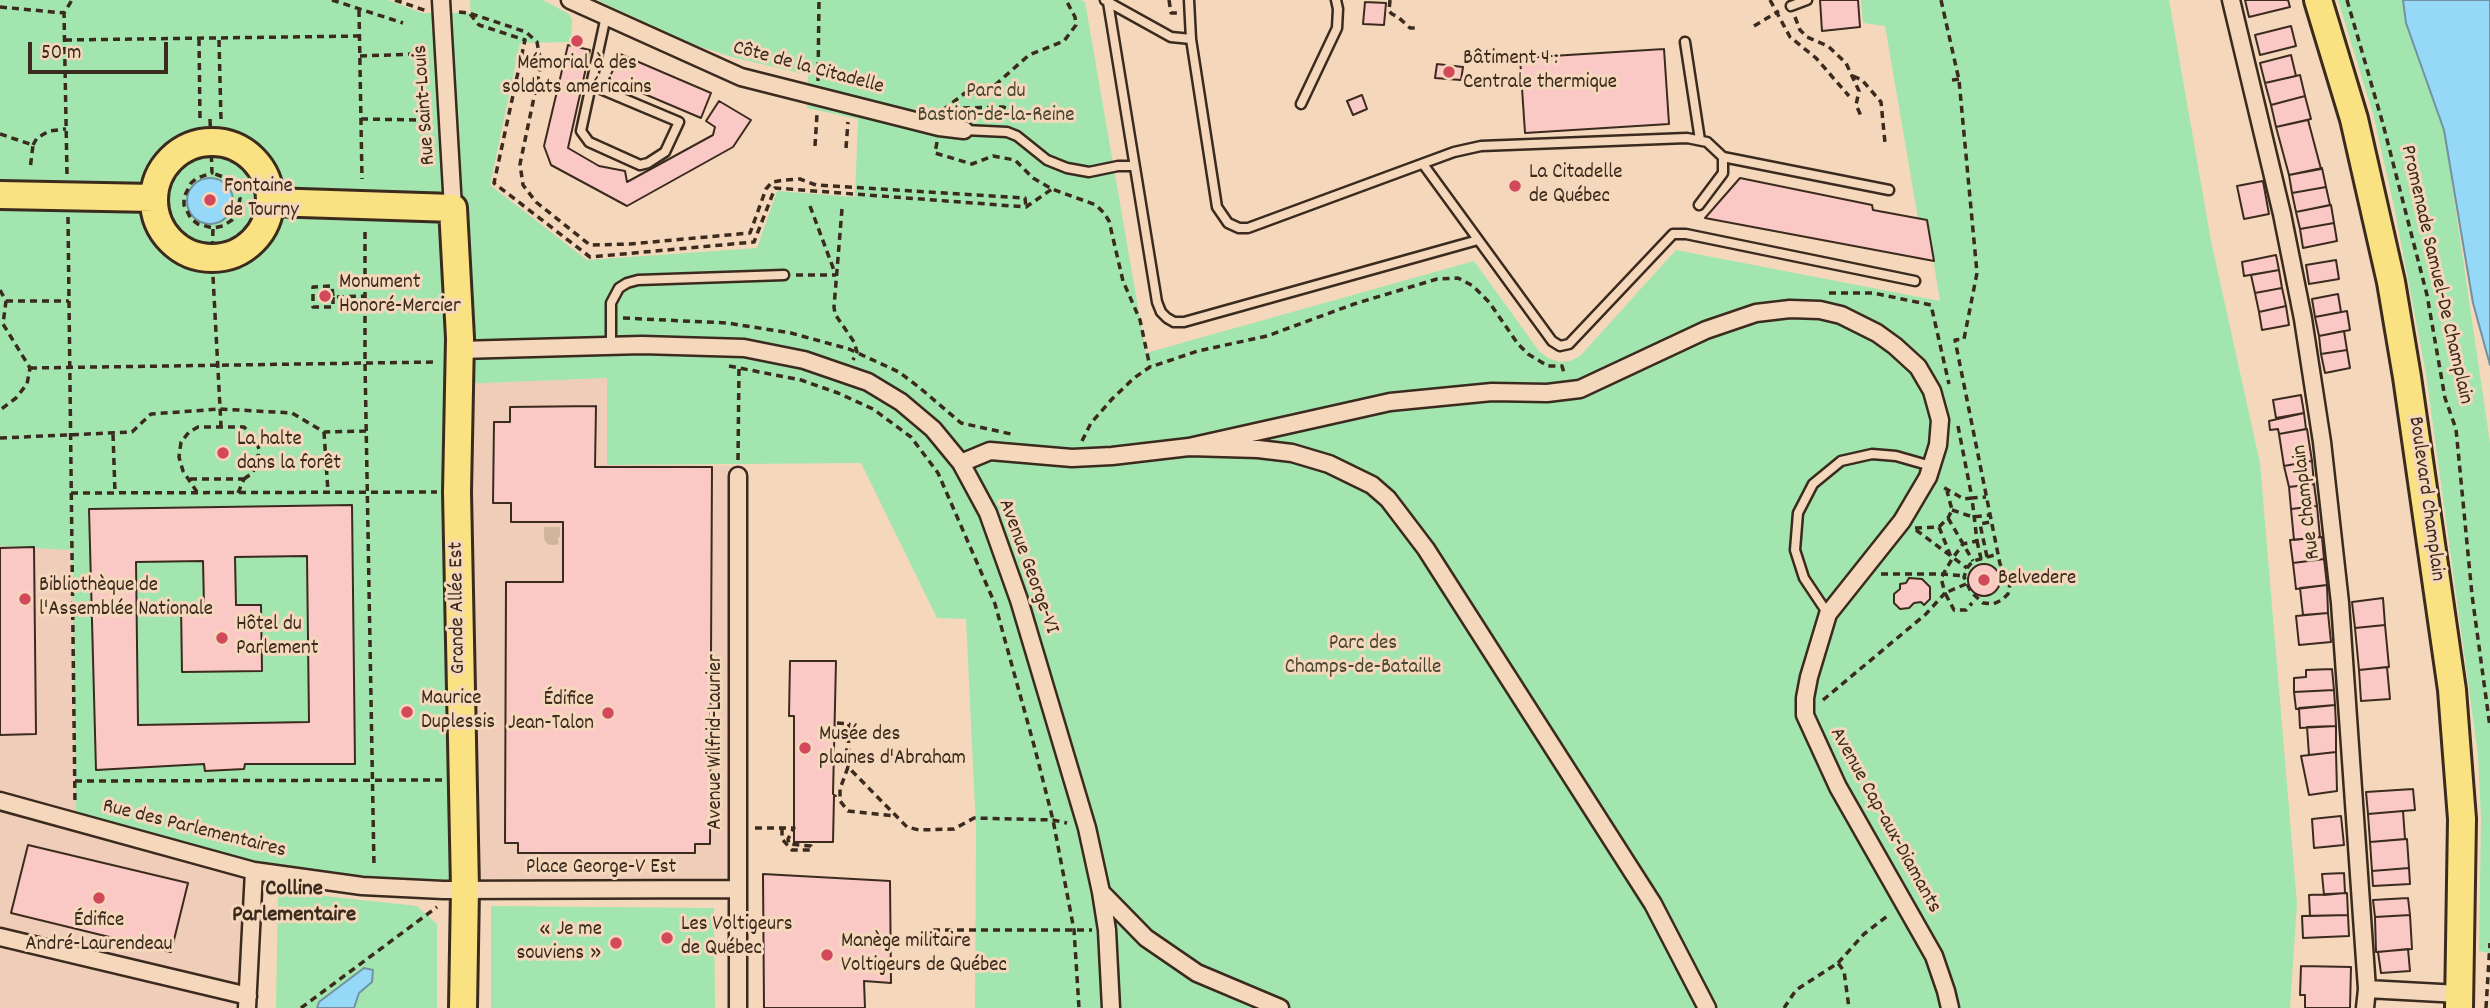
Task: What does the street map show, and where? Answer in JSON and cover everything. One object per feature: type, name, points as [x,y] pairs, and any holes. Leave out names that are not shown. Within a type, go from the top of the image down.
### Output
[{"type":"main road","name":"Boulevard Champlain","points":[[2318,0],[2354,119],[2381,234],[2407,377],[2459,757],[2462,819],[2459,1001]]},
{"type":"main road","points":[[211,125],[225,143],[244,151],[259,164],[268,182],[270,202],[267,219],[258,235],[246,247],[230,255],[212,258],[194,255],[177,247],[164,234],[156,217],[153,198],[156,182],[164,167],[211,125]]},
{"type":"main road","points":[[0,195],[153,198]]},
{"type":"main road","points":[[270,202],[453,208]]},
{"type":"main road","name":"Grande Allée Est","points":[[453,208],[459,356],[457,492],[463,780],[454,896],[463,1008]]},
{"type":"street","name":"Rue Saint-Louis","points":[[441,0],[453,208]]},
{"type":"street","name":"Côte de la Citadelle","points":[[570,0],[741,77],[849,102],[939,127],[964,130]]},
{"type":"street","name":"Rue Champlain","points":[[2231,0],[2282,214],[2303,319],[2322,442],[2339,590],[2367,989],[2365,1008]]},
{"type":"street","name":"Avenue Cap-aux-Diamants","points":[[961,463],[990,452],[1072,458],[1189,447],[1390,402],[1492,392],[1547,393],[1580,389],[1706,330],[1756,313],[1790,309],[1820,310],[1841,315],[1877,333],[1918,367],[1932,391],[1940,420],[1938,445],[1928,477],[1902,521],[1828,614],[1809,677],[1805,715],[1838,787],[1934,956],[1947,990],[1950,1008]]},
{"type":"street","name":"Avenue George-VI","points":[[459,356],[611,346],[744,348],[804,360],[868,382],[901,402],[933,429],[961,463],[988,513],[1019,600],[1087,828],[1107,930],[1111,1008]]},
{"type":"street","name":"Avenue Cap-aux-Diamants","points":[[1189,447],[1292,453],[1348,472],[1372,485],[1388,499],[1426,549],[1653,904],[1707,1008]]},
{"type":"street","name":"Avenue Wilfrid-Laurier","points":[[738,476],[738,1008]]},
{"type":"street","name":"Rue des Parlementaires","points":[[0,801],[254,871],[454,896]]},
{"type":"street","points":[[0,937],[247,1002],[254,871]]},
{"type":"street","name":"Place George-V Est","points":[[454,896],[738,889]]},
{"type":"street","points":[[1101,891],[1146,938],[1197,973],[1280,1008]]},
{"type":"street","points":[[2367,989],[2459,1001]]},
{"type":"lane","points":[[1189,0],[1191,39],[1217,207],[1228,223],[1239,228],[1248,228],[1454,152],[1481,146],[1654,138],[1700,140],[1707,142],[1723,158],[1889,190]]},
{"type":"lane","points":[[1301,104],[1337,28],[1336,0]]},
{"type":"lane","points":[[1791,6],[1807,0]]},
{"type":"lane","points":[[1106,1],[1171,37],[1191,39]]},
{"type":"lane","points":[[1106,1],[1157,302],[1161,312],[1174,322],[1184,322],[1478,240]]},
{"type":"lane","points":[[591,85],[678,122],[665,152],[640,165],[589,142],[581,131],[591,85],[606,16]]},
{"type":"lane","points":[[1685,42],[1700,140]]},
{"type":"lane","points":[[964,130],[1007,132],[1017,136],[1047,160],[1067,168],[1089,172],[1133,166]]},
{"type":"lane","points":[[1699,205],[1723,173],[1723,158]]},
{"type":"lane","points":[[1423,164],[1552,341],[1560,346],[1569,344],[1673,234],[1686,234],[1915,281]]},
{"type":"lane","points":[[611,346],[610,318],[614,295],[627,283],[638,280],[784,275]]},
{"type":"lane","points":[[1828,614],[1804,578],[1795,550],[1798,513],[1813,484],[1841,461],[1872,454],[1896,456],[1931,466]]},
{"type":"path","points":[[72,0],[64,13],[76,822]]},
{"type":"path","points":[[332,0],[403,23]]},
{"type":"path","points":[[815,146],[819,0]]},
{"type":"path","points":[[943,109],[965,93],[980,93],[994,86],[1029,55],[1064,41],[1076,25],[1076,17],[1066,0]]},
{"type":"path","points":[[1390,0],[1390,12],[1410,28],[1417,28]]},
{"type":"path","points":[[1770,0],[1790,37],[1816,58],[1849,96]]},
{"type":"path","points":[[1941,0],[1961,79],[1977,273],[1965,339],[1955,340],[1990,522],[1998,554],[2010,584],[2008,594],[2002,600],[1993,604],[1983,603],[1966,584],[1964,576],[1973,561],[1998,554]]},
{"type":"path","name":"Promenade Samuel-De Champlain","points":[[2347,0],[2383,124],[2427,295],[2445,398],[2456,429],[2472,595],[2490,727]]},
{"type":"path","points":[[396,1],[421,10]]},
{"type":"path","points":[[1754,26],[1791,6],[1800,30],[1807,37],[1828,46],[1846,63],[1858,91],[1857,110],[1862,118]]},
{"type":"path","points":[[0,7],[64,13]]},
{"type":"path","points":[[359,10],[362,179]]},
{"type":"path","points":[[1026,207],[1025,198],[816,185],[800,179],[785,180],[772,182],[766,188],[750,233],[590,245],[536,202],[523,185],[520,164],[541,64],[537,42],[526,32],[469,13],[479,25],[524,40],[494,183],[590,257],[754,242],[775,188],[1026,207],[1052,189]]},
{"type":"path","points":[[65,40],[359,36]]},
{"type":"path","points":[[199,39],[211,125]]},
{"type":"path","points":[[212,173],[211,125],[219,40]]},
{"type":"path","points":[[360,57],[418,54]]},
{"type":"path","points":[[1853,76],[1862,80],[1881,102],[1885,144]]},
{"type":"path","points":[[1952,80],[1961,79]]},
{"type":"path","points":[[846,148],[849,102]]},
{"type":"path","points":[[963,108],[1003,107],[1040,119],[1045,117]]},
{"type":"path","points":[[361,119],[421,120]]},
{"type":"path","points":[[30,170],[33,145],[37,138],[49,131],[66,129]]},
{"type":"path","points":[[0,134],[33,145]]},
{"type":"path","points":[[972,164],[993,156],[1015,160],[1032,178],[1052,189],[1096,205],[1104,213],[1109,221],[1122,281],[1140,320],[1150,367]]},
{"type":"path","points":[[212,173],[229,179],[236,186],[240,198],[238,212],[232,220],[213,228],[191,219],[184,205],[184,197],[191,183],[212,173]]},
{"type":"path","points":[[810,206],[836,275]]},
{"type":"path","points":[[842,209],[835,314],[857,352]]},
{"type":"path","points":[[213,228],[212,258],[221,426]]},
{"type":"path","points":[[365,232],[374,867]]},
{"type":"path","points":[[784,275],[836,275]]},
{"type":"path","points":[[1082,441],[1091,423],[1112,399],[1150,367],[1198,351],[1267,336],[1354,304],[1437,279],[1458,278],[1473,286],[1489,302],[1528,354],[1548,366],[1562,366],[1565,378]]},
{"type":"path","points":[[313,286],[332,286],[333,297],[333,307],[313,307],[313,286]]},
{"type":"path","points":[[0,290],[6,301],[1,324],[30,368],[27,384],[16,398],[0,411]]},
{"type":"path","points":[[1829,293],[1873,293],[1931,305],[1951,391]]},
{"type":"path","points":[[333,297],[365,296]]},
{"type":"path","points":[[6,301],[69,301]]},
{"type":"path","points":[[610,318],[727,323],[791,333],[857,352],[898,372],[961,423],[1020,435]]},
{"type":"path","points":[[30,368],[365,363],[459,356]]},
{"type":"path","points":[[725,366],[801,380],[838,393],[899,427],[928,458],[960,521],[991,593],[1053,820],[1074,930],[1079,1008]]},
{"type":"path","points":[[738,476],[739,368]]},
{"type":"path","points":[[1557,378],[1576,374]]},
{"type":"path","points":[[0,438],[132,432],[151,414],[220,409],[292,413],[324,432],[366,431]]},
{"type":"path","points":[[1956,418],[1981,559]]},
{"type":"path","points":[[189,479],[244,478],[251,474],[259,457],[255,439],[244,427],[198,427],[189,432],[179,450],[180,464],[189,479],[198,493]]},
{"type":"path","points":[[324,432],[328,492]]},
{"type":"path","points":[[113,434],[115,493]]},
{"type":"path","points":[[1069,440],[1096,440]]},
{"type":"path","points":[[239,493],[244,478]]},
{"type":"path","points":[[1967,568],[1913,528],[1938,527],[1948,518],[1952,510],[1947,491],[1964,499],[1986,497]]},
{"type":"path","points":[[71,493],[457,492]]},
{"type":"path","points":[[1952,510],[1973,517],[1989,512]]},
{"type":"path","points":[[1948,518],[1973,561]]},
{"type":"path","points":[[1987,557],[1980,524],[1990,522]]},
{"type":"path","points":[[1938,527],[1952,559]]},
{"type":"path","points":[[1972,603],[1966,610],[1954,610],[1941,578],[1963,544],[1977,541]]},
{"type":"path","points":[[1894,573],[1964,576]]},
{"type":"path","points":[[1805,715],[1926,614],[1945,593],[1966,584]]},
{"type":"path","points":[[836,723],[849,724],[848,766],[838,795],[840,800],[848,811],[897,816]]},
{"type":"path","points":[[848,766],[908,827],[919,830],[954,830],[974,818],[1053,820],[1087,828]]},
{"type":"path","points":[[75,781],[463,780]]},
{"type":"path","points":[[738,828],[782,828],[794,828],[788,839],[789,844],[811,846],[811,850],[789,848],[782,839],[782,828]]},
{"type":"path","points":[[301,1008],[454,896]]},
{"type":"path","points":[[1784,1008],[1796,990],[1838,963],[1864,934],[1905,904]]},
{"type":"path","points":[[933,930],[1107,930]]},
{"type":"path","points":[[2486,1008],[2490,943]]},
{"type":"path","points":[[1838,963],[1844,971],[1849,1008]]},
{"type":"shaded area","name":"Édifice Jean-Talon","points":[[607,378],[607,465],[738,466],[738,889],[465,889],[459,384]]},
{"type":"shaded area","points":[[0,546],[72,549],[76,822],[254,871],[247,1008],[0,1008]]},
{"type":"green space","points":[[0,0],[388,0],[422,13],[469,13],[471,22],[470,0],[543,0],[569,14],[572,20],[571,42],[520,43],[490,185],[587,260],[757,248],[777,191],[855,197],[858,119],[807,108],[808,75],[732,57],[692,44],[597,0],[1080,0],[1085,2],[1146,353],[1474,261],[1539,351],[1560,362],[1580,356],[1676,250],[1940,301],[1927,221],[1918,218],[1885,26],[1863,23],[1861,0],[2169,0],[2211,241],[2260,463],[2297,904],[2290,1008],[975,1008],[976,829],[966,619],[937,618],[861,463],[607,465],[607,378],[460,384],[465,889],[254,871],[76,822],[72,550],[0,546]]},
{"type":"green space","points":[[2338,0],[2403,0],[2406,23],[2444,130],[2490,443],[2490,953],[2479,951],[2481,818],[2478,755],[2426,374],[2394,206],[2373,114]]},
{"type":"green space","points":[[278,891],[417,906],[437,924],[437,1008],[276,1008]]},
{"type":"green space","points":[[491,906],[714,908],[715,1008],[491,1008]]},
{"type":"water","points":[[2403,0],[2490,0],[2490,365],[2473,303],[2444,130],[2406,23]]},
{"type":"water","name":"Fontaine de Tourny","points":[[210,178],[226,185],[233,201],[226,217],[210,224],[194,217],[187,201],[194,185]]},
{"type":"water","points":[[364,968],[373,970],[372,982],[359,993],[354,1008],[317,1008],[319,1002]]},
{"type":"building","points":[[1820,0],[1858,0],[1860,27],[1822,31]]},
{"type":"building","points":[[2245,0],[2288,0],[2290,7],[2249,17]]},
{"type":"building","points":[[1365,2],[1386,3],[1384,25],[1363,24]]},
{"type":"building","points":[[2291,26],[2296,46],[2260,55],[2255,35]]},
{"type":"building","points":[[568,45],[590,50],[568,148],[599,166],[625,171],[627,182],[713,135],[715,127],[706,121],[719,101],[751,120],[733,147],[627,206],[551,165],[544,146]]},
{"type":"building","points":[[1664,49],[1669,124],[1525,133],[1520,58]]},
{"type":"building","points":[[620,54],[711,93],[701,118],[609,79]]},
{"type":"building","points":[[2291,55],[2296,76],[2265,83],[2260,63]]},
{"type":"building","name":"Bâtiment 4 : Centrale thermique","points":[[1437,64],[1463,67],[1461,80],[1435,78]]},
{"type":"building","points":[[2300,75],[2305,96],[2271,105],[2265,83]]},
{"type":"building","points":[[1362,95],[1367,109],[1353,115],[1347,101]]},
{"type":"building","points":[[2305,96],[2311,119],[2276,127],[2271,105]]},
{"type":"building","points":[[2308,120],[2321,169],[2289,175],[2276,127]]},
{"type":"building","points":[[2322,168],[2326,187],[2292,193],[2289,175]]},
{"type":"building","points":[[1740,178],[1872,205],[1873,210],[1927,220],[1934,261],[1705,218]]},
{"type":"building","points":[[2263,181],[2269,214],[2244,219],[2237,186]]},
{"type":"building","points":[[2326,187],[2330,205],[2296,212],[2292,193]]},
{"type":"building","points":[[2331,205],[2334,223],[2300,229],[2296,212]]},
{"type":"building","points":[[2334,223],[2337,241],[2303,248],[2300,229]]},
{"type":"building","points":[[2276,255],[2279,270],[2244,276],[2242,262]]},
{"type":"building","points":[[2336,260],[2339,279],[2309,284],[2306,265]]},
{"type":"building","points":[[2279,270],[2282,288],[2255,293],[2251,275]]},
{"type":"building","points":[[2282,288],[2286,306],[2259,312],[2255,293]]},
{"type":"building","points":[[2338,294],[2341,312],[2315,317],[2312,299]]},
{"type":"building","points":[[2286,306],[2289,325],[2262,330],[2259,312]]},
{"type":"building","points":[[2347,311],[2350,330],[2319,336],[2315,317]]},
{"type":"building","points":[[2344,331],[2347,350],[2321,354],[2319,336]]},
{"type":"building","points":[[2347,350],[2350,368],[2325,373],[2321,354]]},
{"type":"building","points":[[2301,395],[2304,413],[2276,418],[2273,400]]},
{"type":"building","name":"Édifice Jean-Talon","points":[[596,406],[595,467],[712,467],[710,844],[695,844],[695,853],[518,853],[518,843],[505,843],[506,582],[563,582],[563,522],[511,522],[511,503],[493,503],[494,422],[510,422],[510,407]]},
{"type":"building","points":[[2304,413],[2306,429],[2279,434],[2278,429],[2270,430],[2269,421]]},
{"type":"building","points":[[2307,429],[2312,461],[2284,466],[2279,434]]},
{"type":"building","points":[[2312,461],[2314,484],[2289,487],[2284,466]]},
{"type":"building","points":[[2314,484],[2317,506],[2291,509],[2289,487]]},
{"type":"building","name":"Hôtel du Parlement","points":[[352,505],[355,764],[245,764],[244,769],[205,771],[204,764],[96,770],[89,509]],"holes":[[[307,556],[309,722],[138,725],[136,562],[203,561],[204,605],[181,605],[182,672],[262,671],[261,605],[236,605],[235,557]]]},
{"type":"building","points":[[2317,506],[2320,537],[2294,540],[2291,509]]},
{"type":"building","points":[[2322,537],[2324,559],[2293,563],[2290,540]]},
{"type":"building","points":[[34,547],[36,734],[0,735],[0,548]]},
{"type":"building","points":[[2324,559],[2327,585],[2296,589],[2293,563]]},
{"type":"building","name":"Belvedere","points":[[1984,564],[1995,569],[2000,580],[1995,591],[1984,596],[1973,591],[1968,580],[1973,569]]},
{"type":"building","points":[[1909,578],[1922,579],[1930,587],[1930,599],[1924,605],[1921,602],[1914,603],[1909,608],[1900,609],[1894,603],[1894,594],[1900,589],[1900,584],[1906,583]]},
{"type":"building","points":[[2327,585],[2328,613],[2303,615],[2300,588]]},
{"type":"building","points":[[2383,598],[2385,625],[2355,628],[2352,602]]},
{"type":"building","points":[[2328,613],[2331,642],[2299,645],[2296,616]]},
{"type":"building","points":[[2385,625],[2389,667],[2359,670],[2355,628]]},
{"type":"building","points":[[790,661],[836,661],[833,794],[836,796],[833,842],[794,842],[794,716],[789,716]]},
{"type":"building","points":[[2387,667],[2390,699],[2361,701],[2359,670]]},
{"type":"building","points":[[2332,669],[2334,690],[2294,692],[2294,678],[2306,677],[2306,670]]},
{"type":"building","points":[[2334,690],[2335,705],[2296,709],[2294,692]]},
{"type":"building","points":[[2335,705],[2336,726],[2300,728],[2299,708]]},
{"type":"building","points":[[2336,726],[2336,752],[2309,755],[2307,727]]},
{"type":"building","points":[[2336,752],[2337,791],[2309,795],[2301,756]]},
{"type":"building","points":[[2413,789],[2415,810],[2368,814],[2366,792]]},
{"type":"building","points":[[2403,811],[2405,839],[2370,842],[2368,814]]},
{"type":"building","points":[[2341,816],[2344,845],[2314,848],[2312,819]]},
{"type":"building","points":[[2407,839],[2409,868],[2372,871],[2370,842]]},
{"type":"building","name":"Édifice André-Laurendeau","points":[[28,845],[188,883],[171,952],[11,913]]},
{"type":"building","points":[[2409,868],[2410,884],[2373,886],[2372,871]]},
{"type":"building","points":[[2344,873],[2345,893],[2324,895],[2322,874]]},
{"type":"building","name":"Manège militaire Voltigeurs de Québec","points":[[763,874],[890,881],[891,983],[864,981],[865,1008],[764,1008]]},
{"type":"building","points":[[2347,893],[2348,915],[2310,916],[2309,895]]},
{"type":"building","points":[[2408,898],[2410,915],[2375,917],[2373,900]]},
{"type":"building","points":[[2348,915],[2349,936],[2303,938],[2302,916]]},
{"type":"building","points":[[2410,915],[2412,949],[2376,952],[2375,917]]},
{"type":"building","points":[[2408,949],[2410,971],[2381,973],[2378,952]]},
{"type":"building","points":[[2301,966],[2351,967],[2350,1008],[2305,1008],[2305,995],[2300,995]]},
{"type":"tunnel","points":[[552,527],[552,537],[563,536]]},
{"type":"place","name":"Mémorial à des soldats américains","points":[[577,41]]},
{"type":"place","name":"Bâtiment 4 : Centrale thermique","points":[[1449,72]]},
{"type":"place","name":"La Citadelle de Québec","points":[[1515,186]]},
{"type":"place","name":"Fontaine de Tourny","points":[[210,200]]},
{"type":"place","name":"Monument Honoré-Mercier","points":[[325,296]]},
{"type":"place","name":"La halte dans la forêt","points":[[223,453]]},
{"type":"place","name":"Belvedere","points":[[1984,580]]},
{"type":"place","name":"Bibliothèque de l'Assemblée Nationale","points":[[25,599]]},
{"type":"place","name":"Hôtel du Parlement","points":[[222,638]]},
{"type":"place","name":"Maurice Duplessis","points":[[407,712]]},
{"type":"place","name":"Édifice Jean-Talon","points":[[608,713]]},
{"type":"place","name":"Musée des plaines d'Abraham","points":[[805,748]]},
{"type":"place","name":"Édifice André-Laurendeau","points":[[99,898]]},
{"type":"place","name":"Les Voltigeurs de Québec","points":[[667,938]]},
{"type":"place","name":"« Je me souviens »","points":[[616,943]]},
{"type":"place","name":"Manège militaire Voltigeurs de Québec","points":[[827,955]]},
{"type":"district","name":"Colline Parlementaire","points":[[294,904]]},
{"type":"park label","name":"Parc du Bastion-de-la-Reine","points":[[996,105]]},
{"type":"park label","name":"Parc des Champs-de-Bataille","points":[[1363,657]]}]
